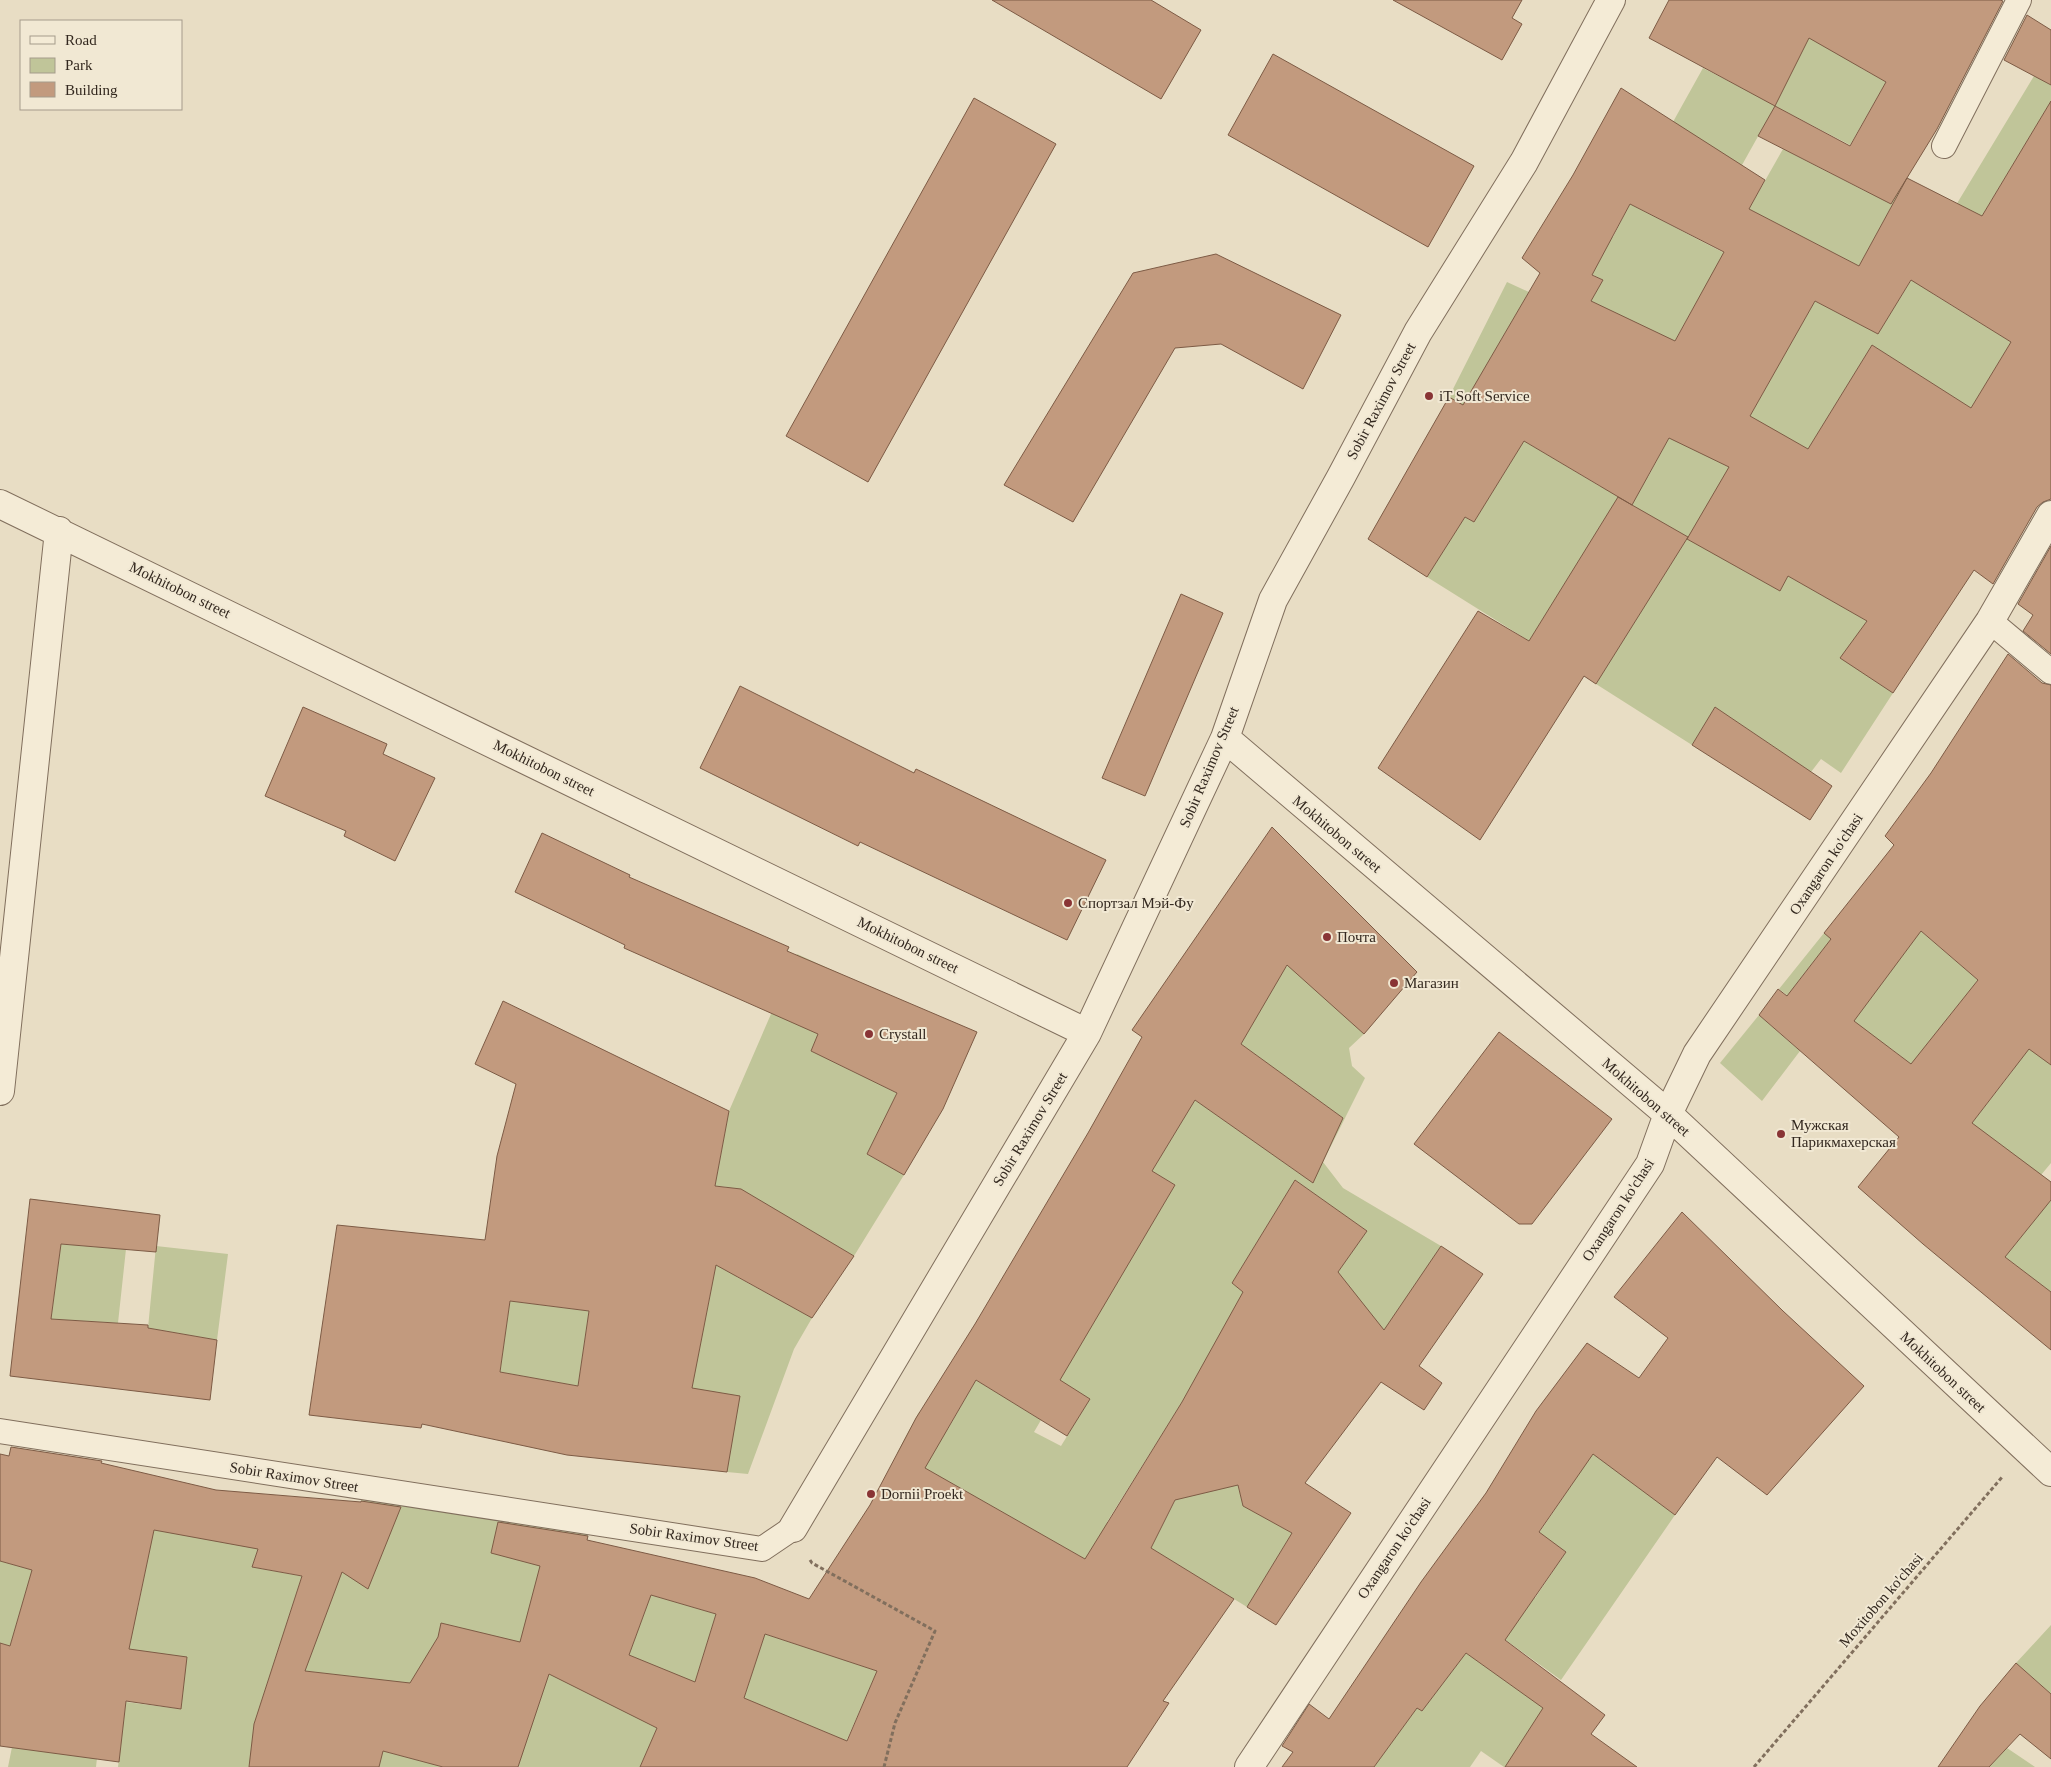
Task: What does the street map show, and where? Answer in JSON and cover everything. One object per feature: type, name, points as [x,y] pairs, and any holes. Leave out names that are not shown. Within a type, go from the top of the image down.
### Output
[{"type":"street","name":"Sobir Raximov Street","points":[[793,1528],[1087,1032],[1224,738],[1273,600],[1342,477],[1418,332],[1524,162],[1611,0]]},
{"type":"street","name":"Mokhitobon street","points":[[0,504],[1087,1032]]},
{"type":"street","name":"Oxangaron ko'chasi","points":[[1249,1767],[1650,1164],[1668,1114],[1698,1054],[1990,621],[2051,515]]},
{"type":"street","points":[[0,1091],[59,531]]},
{"type":"street","name":"Mokhitobon street","points":[[1224,738],[1668,1114],[2051,1472]]},
{"type":"lane","points":[[1944,146],[2019,0]]},
{"type":"lane","points":[[1990,621],[2051,672]]},
{"type":"lane","name":"Sobir Raximov Street","points":[[0,1431],[762,1549],[793,1528]]},
{"type":"path","name":"Moxitobon ko'chasi","points":[[1754,1767],[2026,1449]]},
{"type":"path","points":[[793,1528],[812,1564],[935,1631],[895,1723],[884,1767]]},
{"type":"green space","points":[[1789,7],[1861,68],[1886,82],[1850,145],[1775,106],[1742,165],[1649,165],[1703,68],[1775,105]]},
{"type":"green space","points":[[2034,76],[2051,85],[2051,101],[1974,229],[1950,215]]},
{"type":"green space","points":[[1783,149],[1867,192],[1883,163],[1908,176],[1859,266],[1749,209]]},
{"type":"green space","points":[[1630,204],[1755,269],[1696,303],[1660,367],[1591,301],[1603,280],[1575,266],[1586,221],[1613,237]]},
{"type":"green space","points":[[1928,253],[1933,294],[2011,342],[1971,408],[1872,345],[1808,449],[1749,418],[1815,301],[1878,334]]},
{"type":"green space","points":[[1507,282],[1529,292],[1486,366],[1541,404],[1524,441],[1449,397]]},
{"type":"green space","points":[[1669,438],[1799,468],[1688,537],[1618,498],[1529,641],[1427,577],[1465,517],[1474,522],[1524,441],[1601,487],[1613,454],[1648,477]]},
{"type":"green space","points":[[1688,537],[1780,591],[1788,576],[1867,621],[1841,658],[1893,693],[1841,773],[1821,759],[1811,772],[1715,707],[1692,745],[1596,684]]},
{"type":"green space","points":[[1909,921],[1978,980],[1940,1028],[1916,1068],[1889,1047],[1879,1057],[1831,1014],[1862,975],[1824,948],[1794,987],[1813,1015],[1779,989],[1824,933],[1883,981]]},
{"type":"green space","points":[[1307,951],[1337,1009],[1364,1034],[1349,1048],[1352,1066],[1365,1078],[1323,1162],[1343,1188],[1441,1246],[1359,1368],[1220,1335],[1182,1402],[1107,1522],[1151,1548],[897,1767],[1045,1634],[1085,1559],[897,1453],[919,1412],[948,1429],[976,1380],[1041,1420],[1034,1432],[1061,1446],[1090,1399],[973,1328],[1079,1347],[1175,1185],[1152,1171],[1195,1100],[1300,1174],[1323,1161],[1343,1118],[1241,1044],[1285,968]],"holes":[[[1295,1180],[1367,1231],[1338,1272],[1244,1293],[1232,1283]]]},
{"type":"green space","points":[[797,954],[843,975],[811,1051],[897,1093],[867,1154],[904,1175],[854,1256],[773,1209],[737,1277],[812,1318],[794,1349],[748,1474],[727,1472],[691,1388],[710,1296],[727,1187],[715,1186],[729,1111]]},
{"type":"green space","points":[[2027,1013],[2051,1065],[2051,1163],[2041,1175],[1958,1141],[2014,1069],[2000,1051]]},
{"type":"green space","points":[[1759,1015],[1800,1051],[1762,1101],[1720,1063]]},
{"type":"green space","points":[[2051,1199],[2051,1292],[2005,1257]]},
{"type":"green space","points":[[61,1244],[126,1249],[118,1323],[51,1319]]},
{"type":"green space","points":[[156,1246],[228,1254],[217,1340],[148,1328]]},
{"type":"green space","points":[[510,1301],[589,1311],[578,1386],[500,1372]]},
{"type":"green space","points":[[1579,1443],[1675,1515],[1561,1680],[1471,1615],[1501,1577],[1535,1598],[1566,1552],[1539,1533],[1573,1483]]},
{"type":"green space","points":[[1224,1479],[1238,1485],[1243,1506],[1292,1533],[1247,1607],[1151,1548],[1182,1487],[1199,1494],[1219,1489]]},
{"type":"green space","points":[[366,1488],[589,1533],[555,1652],[592,1662],[657,1728],[640,1767],[520,1767],[491,1752],[374,1679],[305,1671],[302,1576],[256,1719],[249,1767],[118,1767],[126,1702],[181,1709],[186,1657],[104,1676],[108,1602],[138,1608],[148,1558],[122,1551],[124,1521],[259,1546],[252,1567],[301,1576],[359,1507]]},
{"type":"green space","points":[[0,1561],[32,1570],[10,1646],[0,1643]]},
{"type":"green space","points":[[651,1595],[716,1614],[686,1711],[629,1655]]},
{"type":"green space","points":[[2051,1625],[2051,1694],[2016,1663]]},
{"type":"green space","points":[[765,1634],[877,1671],[835,1767],[827,1733],[744,1698]]},
{"type":"green space","points":[[1466,1653],[1544,1708],[1584,1767],[1504,1767],[1481,1751],[1470,1767],[1374,1767],[1417,1708],[1422,1711]]},
{"type":"green space","points":[[12,1747],[97,1758],[96,1767],[8,1767]]},
{"type":"green space","points":[[2007,1748],[2035,1767],[1989,1767]]},
{"type":"green space","points":[[383,1751],[443,1767],[379,1767]]},
{"type":"building","points":[[992,0],[1151,0],[1201,30],[1161,99]]},
{"type":"building","points":[[1393,0],[1522,0],[1512,18],[1522,24],[1502,60]]},
{"type":"building","points":[[1669,0],[2003,1],[1937,129],[1891,204],[1758,136],[1775,106],[1649,38]],"holes":[[[1809,38],[1886,82],[1850,146],[1775,106]]]},
{"type":"building","points":[[2027,15],[2051,30],[2051,85],[2004,60]]},
{"type":"building","points":[[1273,54],[1474,166],[1428,247],[1228,135]]},
{"type":"building","points":[[1621,88],[1765,180],[1749,209],[1859,266],[1907,178],[1982,216],[2051,101],[2051,499],[2037,507],[1993,584],[1974,570],[1893,693],[1840,658],[1867,621],[1788,576],[1780,591],[1687,539],[1729,467],[1669,438],[1632,505],[1524,441],[1474,522],[1465,517],[1427,577],[1368,539],[1449,397],[1463,405],[1540,273],[1522,258],[1573,175]],"holes":[[[1630,204],[1724,252],[1675,341],[1591,301],[1603,280],[1592,275]],[[1911,280],[2011,342],[1971,408],[1872,345],[1808,449],[1750,416],[1815,301],[1878,334]]]},
{"type":"building","points":[[974,98],[1056,144],[868,482],[786,436]]},
{"type":"building","points":[[1216,254],[1341,315],[1303,389],[1221,344],[1175,348],[1073,522],[1004,485],[1133,273]]},
{"type":"building","points":[[1618,497],[1688,537],[1596,684],[1584,676],[1480,840],[1378,768],[1478,611],[1529,641]]},
{"type":"building","points":[[2051,546],[2051,654],[2023,631],[2033,615],[2018,604]]},
{"type":"building","points":[[1181,594],[1223,613],[1145,796],[1102,778]]},
{"type":"building","points":[[2008,654],[2042,683],[2051,685],[2051,1065],[2029,1049],[1972,1123],[2051,1182],[2051,1200],[2005,1257],[2051,1292],[2051,1350],[1923,1244],[1858,1187],[1899,1137],[1759,1015],[1778,989],[1787,996],[1831,939],[1824,933],[1894,845],[1885,836],[1931,773]],"holes":[[[1921,931],[1978,980],[1911,1064],[1854,1021]]]},
{"type":"building","points":[[740,686],[914,773],[916,769],[1106,860],[1067,940],[860,842],[858,846],[700,768]]},
{"type":"building","points":[[303,707],[387,744],[383,754],[435,778],[395,861],[344,836],[346,831],[265,796]]},
{"type":"building","points":[[1715,707],[1832,786],[1810,820],[1692,745]]},
{"type":"building","points":[[1272,827],[1417,972],[1364,1034],[1287,965],[1241,1044],[1343,1118],[1313,1183],[1195,1100],[1152,1171],[1175,1185],[1060,1380],[1090,1399],[1067,1436],[976,1380],[925,1468],[1085,1559],[1182,1402],[1243,1292],[1232,1283],[1295,1180],[1367,1231],[1338,1272],[1384,1330],[1441,1246],[1483,1274],[1419,1366],[1442,1383],[1424,1410],[1381,1382],[1305,1483],[1351,1513],[1276,1625],[1247,1607],[1292,1533],[1243,1506],[1238,1485],[1175,1500],[1151,1548],[1234,1599],[1163,1701],[1169,1703],[1127,1767],[640,1767],[657,1728],[549,1674],[518,1767],[443,1767],[383,1751],[379,1767],[249,1767],[254,1724],[302,1576],[252,1567],[258,1549],[154,1530],[129,1649],[187,1657],[181,1709],[126,1701],[119,1762],[0,1746],[0,1643],[10,1646],[32,1570],[0,1561],[0,1454],[9,1456],[11,1447],[102,1461],[101,1463],[216,1490],[361,1501],[401,1507],[368,1589],[342,1572],[305,1671],[410,1683],[438,1637],[441,1623],[520,1642],[540,1566],[491,1553],[498,1522],[588,1536],[587,1540],[755,1578],[809,1599],[870,1505],[916,1418],[975,1324],[1088,1133],[1142,1037],[1132,1030]],"holes":[[[651,1595],[716,1614],[695,1682],[629,1655]],[[765,1634],[877,1671],[847,1741],[744,1698]]]},
{"type":"building","points":[[542,833],[630,875],[629,877],[789,947],[787,951],[977,1032],[943,1109],[904,1175],[867,1154],[897,1093],[811,1051],[818,1034],[624,948],[625,945],[515,892]]},
{"type":"building","points":[[503,1001],[729,1111],[715,1186],[741,1189],[854,1256],[812,1318],[716,1265],[692,1388],[740,1396],[727,1472],[567,1455],[422,1424],[421,1428],[309,1415],[337,1225],[485,1240],[497,1156],[516,1084],[475,1064]],"holes":[[[510,1301],[589,1311],[578,1386],[500,1372]]]},
{"type":"building","points":[[1499,1032],[1612,1119],[1532,1224],[1519,1224],[1414,1144]]},
{"type":"building","points":[[30,1199],[160,1215],[156,1252],[61,1244],[51,1319],[148,1325],[148,1328],[217,1340],[210,1400],[10,1376]]},
{"type":"building","points":[[1682,1212],[1783,1311],[1864,1386],[1767,1495],[1717,1457],[1675,1515],[1593,1454],[1539,1532],[1566,1552],[1505,1640],[1605,1715],[1591,1734],[1637,1767],[1505,1767],[1543,1708],[1466,1653],[1422,1711],[1417,1708],[1374,1767],[1282,1767],[1293,1752],[1282,1746],[1309,1704],[1329,1719],[1421,1582],[1486,1493],[1536,1411],[1587,1343],[1639,1378],[1668,1338],[1614,1297]]},
{"type":"building","points":[[2016,1663],[2051,1694],[2051,1759],[2020,1734],[1989,1767],[1938,1767],[1980,1706]]},
{"type":"place","name":"iT Soft Service","points":[[1429,396]]},
{"type":"place","name":"Спортзал Мэй-Фу","points":[[1068,903]]},
{"type":"place","name":"Почта","points":[[1327,937]]},
{"type":"place","name":"Магазин","points":[[1394,983]]},
{"type":"place","name":"Crystall","points":[[869,1034]]},
{"type":"place","name":"Мужская Парикмахерская","points":[[1781,1134]]},
{"type":"place","name":"Dornii Proekt","points":[[871,1494]]}]
